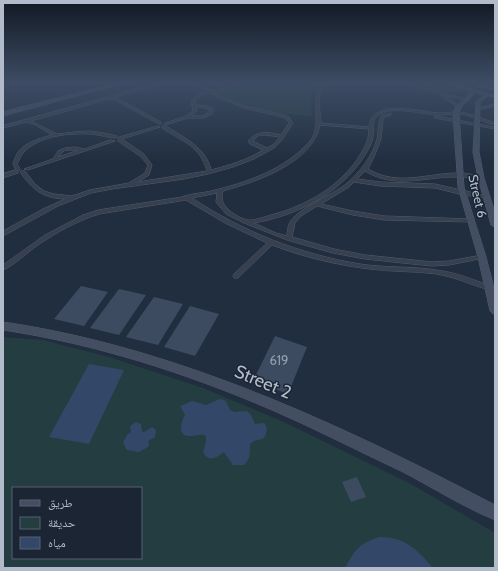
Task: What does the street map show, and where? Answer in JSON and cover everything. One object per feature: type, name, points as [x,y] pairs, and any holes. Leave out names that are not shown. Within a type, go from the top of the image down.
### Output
[{"type":"street","points":[[5,112],[18,109]]},
{"type":"street","points":[[3,127],[69,109]]},
{"type":"street","points":[[135,109],[195,147],[208,163],[210,171]]},
{"type":"street","points":[[187,117],[195,111],[195,109]]},
{"type":"street","points":[[3,176],[187,117],[203,117],[211,113],[212,110],[210,109]]},
{"type":"street","points":[[3,234],[56,204],[74,197],[107,188],[150,183],[222,169],[252,158],[277,143],[290,123],[288,118],[248,109]]},
{"type":"street","points":[[3,268],[49,235],[86,216],[98,212],[221,190],[266,175],[298,156],[311,143],[317,134],[320,124],[317,109]]},
{"type":"street","points":[[452,109],[456,113],[478,125],[495,128]]},
{"type":"street","points":[[246,222],[282,215],[333,187],[356,166],[371,137],[372,120],[375,115],[386,111],[405,110],[439,114],[456,113],[460,109]]},
{"type":"street","name":"Street 6","points":[[478,109],[476,152],[481,178],[495,225]]},
{"type":"street","points":[[289,239],[292,223],[299,215],[318,205],[353,180],[365,169],[376,148],[379,139],[380,124],[383,116],[398,112],[456,113],[467,114],[495,124]]},
{"type":"street","name":"Street 6","points":[[456,113],[462,193],[482,257],[495,311]]},
{"type":"street","points":[[35,122],[37,117]]},
{"type":"street","points":[[25,121],[35,122],[48,132],[56,135]]},
{"type":"street","points":[[320,124],[372,128]]},
{"type":"street","points":[[47,138],[48,132]]},
{"type":"street","points":[[56,204],[50,196],[34,188],[15,164],[20,154],[32,144],[56,135],[92,132],[108,134],[142,155],[147,160],[150,165],[147,174],[150,183]]},
{"type":"street","points":[[267,150],[250,141],[252,138],[260,134],[282,136]]},
{"type":"street","points":[[208,163],[222,169]]},
{"type":"street","points":[[365,169],[386,179],[411,179],[460,175],[481,178]]},
{"type":"street","points":[[128,186],[147,174]]},
{"type":"street","points":[[353,180],[380,184],[435,186],[486,197]]},
{"type":"street","points":[[221,190],[219,202],[228,213],[246,222],[289,239],[332,251],[365,257],[425,263],[449,263],[482,257]]},
{"type":"street","points":[[50,196],[74,197]]},
{"type":"street","points":[[186,197],[218,219],[240,231],[271,244],[329,261],[385,269],[439,272],[489,288]]},
{"type":"street","points":[[318,205],[352,213],[384,218],[471,221]]},
{"type":"street","points":[[3,228],[16,227]]},
{"type":"street","points":[[236,276],[271,244]]},
{"type":"street","name":"Street 2","points":[[3,326],[44,332],[109,347],[229,387],[278,407],[429,478],[495,513]]},
{"type":"green space","points":[[260,109],[311,109],[313,116],[288,114]]},
{"type":"green space","points":[[3,337],[43,340],[109,357],[203,388],[286,423],[411,484],[495,533],[495,568],[3,568]]},
{"type":"water","points":[[89,364],[124,370],[89,444],[49,437]]},
{"type":"water","points":[[220,399],[225,401],[230,410],[234,412],[247,411],[251,415],[255,424],[264,423],[267,428],[264,438],[252,442],[250,446],[249,458],[244,465],[233,465],[224,452],[215,458],[208,457],[203,452],[206,436],[185,435],[181,431],[181,424],[185,415],[180,406],[192,401],[206,405]]},
{"type":"water","points":[[136,422],[141,424],[142,431],[144,432],[152,427],[156,430],[155,437],[148,441],[148,447],[139,452],[127,450],[123,443],[127,435],[131,432],[130,426]]},
{"type":"water","points":[[379,537],[396,539],[410,545],[433,568],[345,568],[361,545]]},
{"type":"building","points":[[81,286],[108,292],[84,326],[54,319]]},
{"type":"building","points":[[119,289],[146,295],[119,335],[90,328]]},
{"type":"building","points":[[154,297],[183,304],[158,345],[126,337]]},
{"type":"building","points":[[190,306],[219,314],[195,356],[164,347]]},
{"type":"building","points":[[275,336],[307,347],[288,394],[249,379],[251,375],[255,377]]},
{"type":"building","points":[[357,477],[366,497],[351,502],[342,482]]}]
